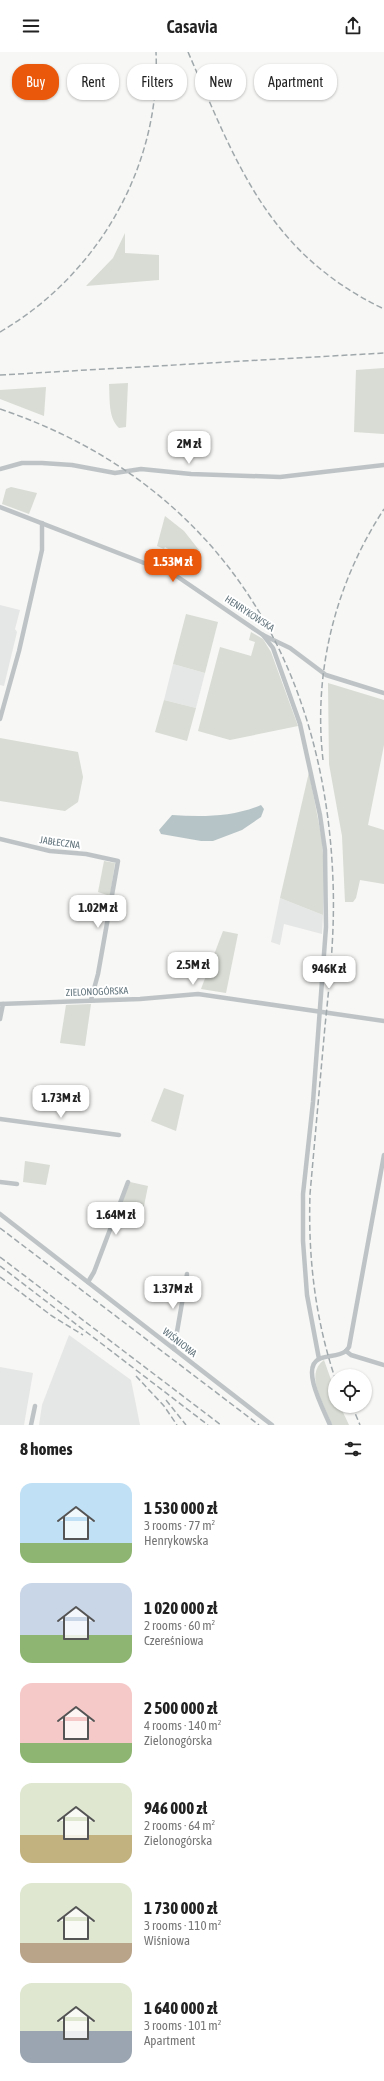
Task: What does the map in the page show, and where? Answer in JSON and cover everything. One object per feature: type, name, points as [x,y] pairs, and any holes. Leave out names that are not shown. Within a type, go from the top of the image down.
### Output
[{"type":"street","points":[[0,469],[22,463],[42,463],[72,465],[115,472],[141,469],[192,474],[280,477],[384,465]]},
{"type":"street","name":"HENRYKOWSKA","points":[[0,507],[176,575],[263,635],[283,643],[318,669],[334,678],[384,693]]},
{"type":"street","points":[[0,719],[19,651],[42,550],[42,523]]},
{"type":"street","points":[[263,635],[273,648],[300,724],[320,815],[326,875],[326,927],[313,1102],[304,1179],[303,1241],[307,1294],[319,1359]]},
{"type":"street","name":"JABŁECZNA","points":[[0,839],[50,851],[86,854],[118,861],[98,974],[91,1000]]},
{"type":"street","name":"ZIELONOGÓRSKA","points":[[2,1004],[140,999],[198,994],[384,1021]]},
{"type":"street","points":[[0,1019],[2,1004]]},
{"type":"street","points":[[0,1119],[119,1135]]},
{"type":"street","points":[[330,1425],[315,1389],[312,1374],[314,1364],[319,1359],[342,1354],[349,1347],[384,1155]]},
{"type":"street","points":[[0,1182],[17,1184]]},
{"type":"street","points":[[88,1282],[94,1272],[128,1182]]},
{"type":"street","name":"WIŚNIOWA","points":[[0,1214],[272,1425]]},
{"type":"street","points":[[174,1349],[187,1274]]},
{"type":"street","points":[[346,1351],[351,1355],[384,1365]]},
{"type":"street","points":[[31,1425],[35,1406]]},
{"type":"shaded area","points":[[125,233],[125,253],[159,255],[159,280],[86,286],[113,258]]},
{"type":"shaded area","points":[[384,368],[384,434],[354,432],[356,370]]},
{"type":"shaded area","points":[[128,383],[126,427],[119,428],[115,424],[111,414],[109,384]]},
{"type":"shaded area","points":[[46,387],[44,416],[0,399],[0,390]]},
{"type":"shaded area","points":[[11,487],[37,493],[29,514],[2,504],[6,489]]},
{"type":"shaded area","points":[[165,516],[184,531],[199,550],[195,555],[186,550],[177,569],[171,566],[176,554],[165,547],[164,549],[157,546]]},
{"type":"shaded area","points":[[0,605],[20,610],[15,629],[17,632],[4,686],[0,685]]},
{"type":"shaded area","points":[[186,614],[218,622],[205,673],[173,664]]},
{"type":"shaded area","points":[[251,632],[263,639],[271,652],[298,726],[230,740],[198,731],[220,647],[251,656],[255,642],[249,640]]},
{"type":"shaded area","points":[[173,664],[205,673],[196,708],[164,700]]},
{"type":"shaded area","points":[[328,683],[384,700],[384,745],[368,825],[384,830],[384,884],[360,880],[356,898],[353,902],[345,902],[342,836],[329,764]]},
{"type":"shaded area","points":[[164,700],[196,708],[187,741],[155,732]]},
{"type":"shaded area","points":[[0,738],[78,752],[83,777],[78,802],[65,811],[0,801]]},
{"type":"shaded area","points":[[309,772],[322,840],[324,870],[323,915],[280,898]]},
{"type":"shaded area","points":[[261,805],[264,809],[261,817],[242,830],[213,841],[201,841],[161,834],[159,830],[172,815],[195,816],[228,814]]},
{"type":"shaded area","points":[[104,861],[115,863],[110,896],[98,892]]},
{"type":"shaded area","points":[[280,898],[323,915],[322,934],[284,924],[280,945],[271,942]]},
{"type":"shaded area","points":[[223,931],[238,934],[226,993],[201,989]]},
{"type":"shaded area","points":[[91,1004],[85,1046],[60,1043],[66,1005]]},
{"type":"shaded area","points":[[164,1088],[184,1095],[176,1131],[151,1121]]},
{"type":"shaded area","points":[[25,1161],[50,1165],[46,1185],[23,1182]]},
{"type":"shaded area","points":[[130,1182],[148,1186],[141,1221],[117,1215]]},
{"type":"shaded area","points":[[69,1335],[131,1380],[140,1425],[39,1425],[42,1405]]},
{"type":"shaded area","points":[[324,1360],[328,1371],[328,1413],[343,1413],[349,1425],[332,1425],[318,1391],[316,1374],[318,1366]]},
{"type":"shaded area","points":[[0,1367],[33,1373],[24,1425],[0,1425]]},
{"type":"railway","points":[[0,332],[35,308],[66,280],[94,248],[117,213],[135,176],[148,136],[155,94],[156,52]]},
{"type":"railway","points":[[188,52],[222,131],[240,167],[260,201],[283,232],[311,261],[344,286],[384,309]]},
{"type":"railway","points":[[0,375],[384,353]]},
{"type":"railway","points":[[0,409],[76,441],[142,482],[198,532],[244,589],[281,653],[308,724],[325,800],[333,881],[333,936],[310,1194],[310,1241],[314,1287],[322,1333],[332,1369]]},
{"type":"railway","points":[[323,760],[321,694],[331,630],[352,567],[384,509]]},
{"type":"railway","points":[[0,1228],[259,1425]]},
{"type":"railway","points":[[0,1257],[221,1425]]},
{"type":"railway","points":[[0,1266],[208,1425]]},
{"type":"railway","points":[[0,1277],[52,1316],[83,1335]]},
{"type":"railway","points":[[136,1376],[164,1406],[177,1425]]},
{"type":"railway","points":[[166,1400],[186,1425]]},
{"type":"railway","points":[[355,1413],[360,1425]]}]
